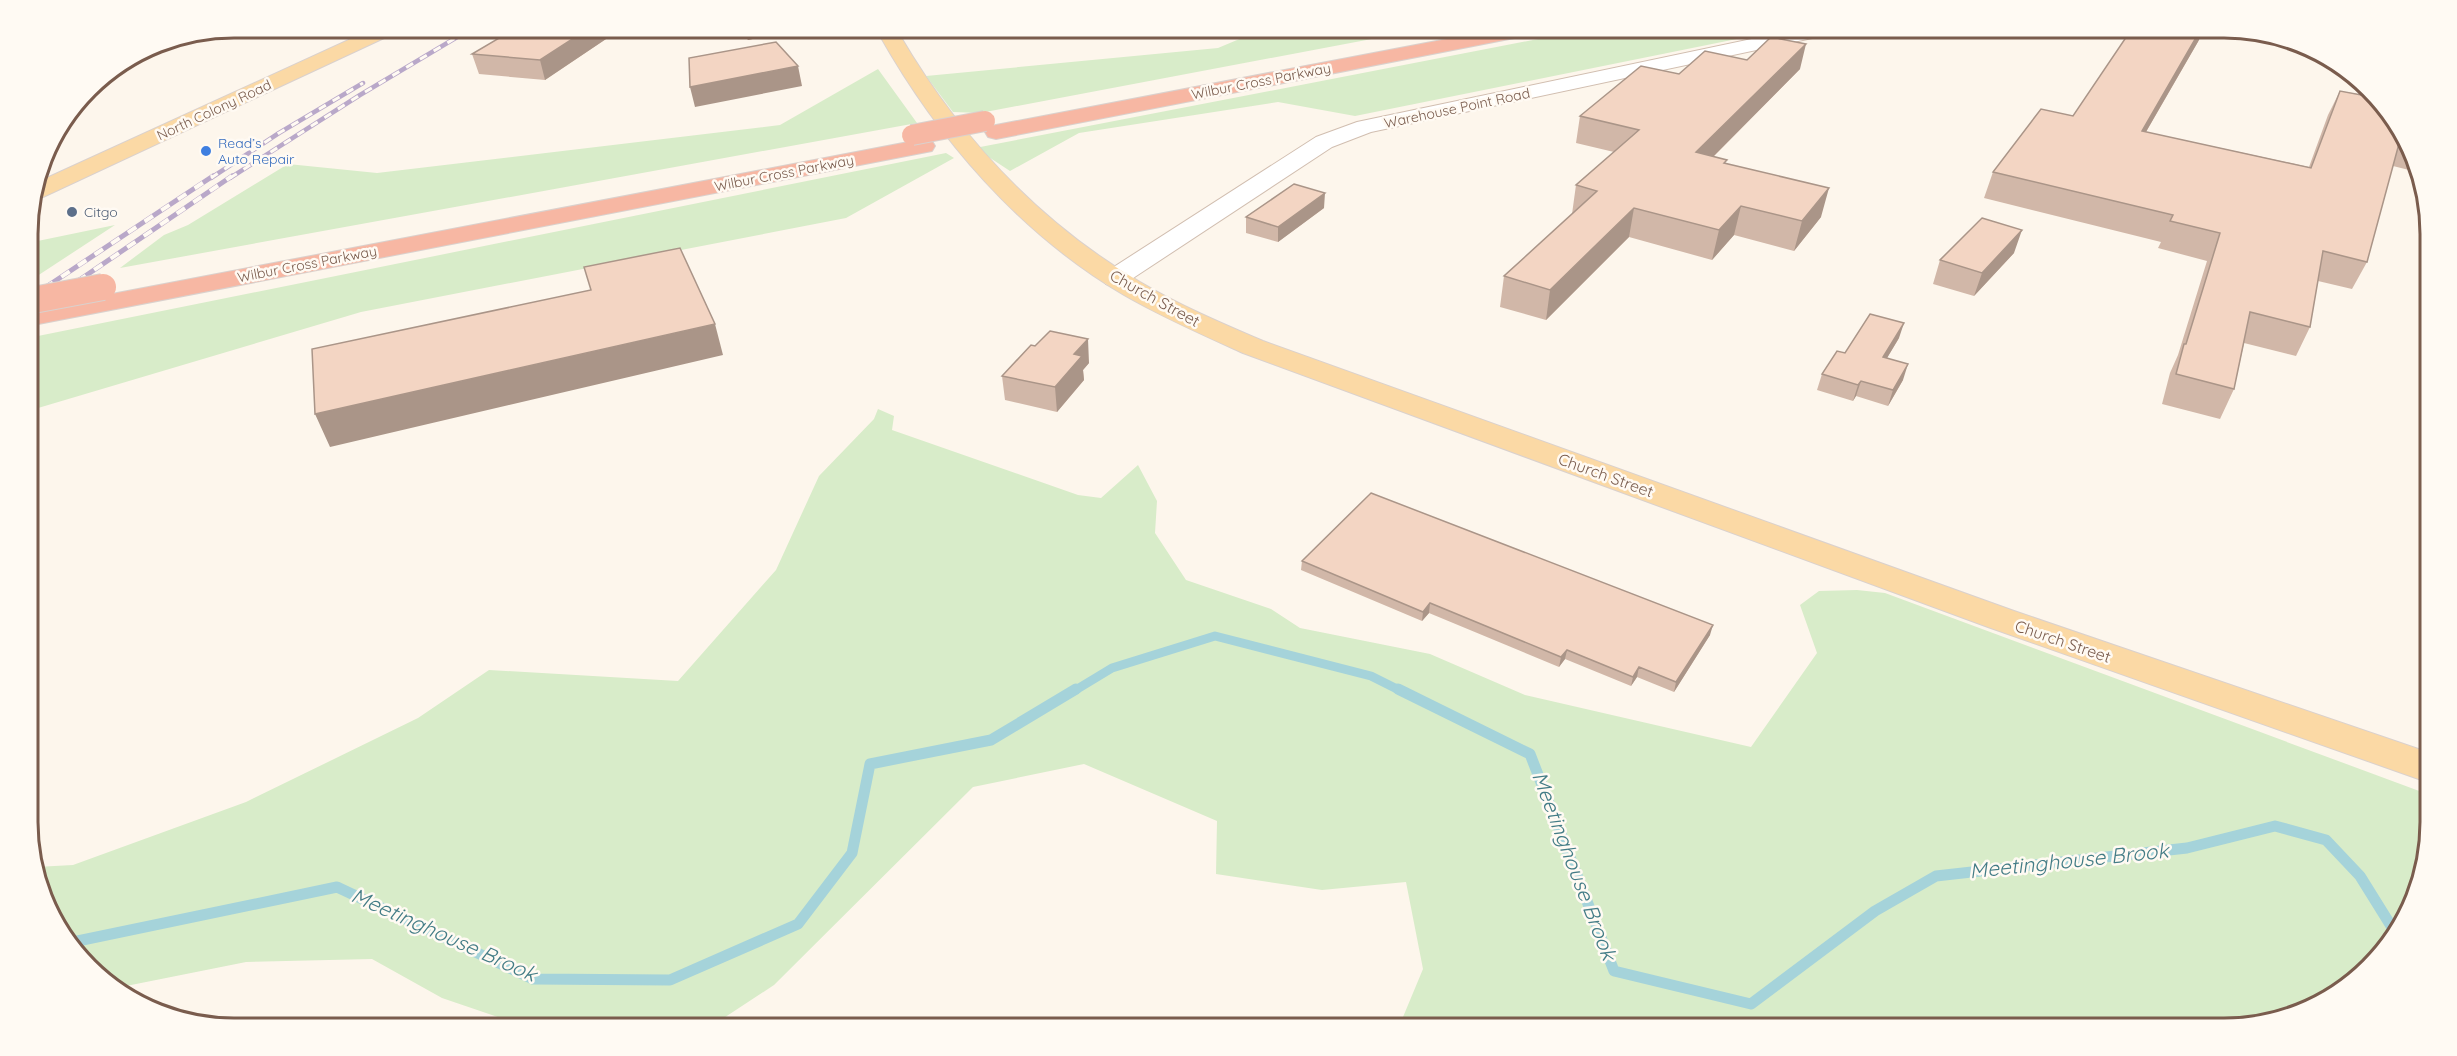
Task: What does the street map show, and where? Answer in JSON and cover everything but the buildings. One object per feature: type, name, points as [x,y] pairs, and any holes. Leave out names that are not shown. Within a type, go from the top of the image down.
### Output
[{"type":"highway","name":"Wilbur Cross Parkway","points":[[991,126],[1423,38]]},
{"type":"highway","name":"Wilbur Cross Parkway","points":[[38,299],[1479,38]]},
{"type":"highway","name":"Wilbur Cross Parkway","points":[[63,315],[918,140]]},
{"type":"highway","points":[[38,317],[63,315]]},
{"type":"highway","points":[[38,324],[63,315]]},
{"type":"main road","name":"North Colony Road","points":[[43,188],[368,38]]},
{"type":"main road","name":"Church Street","points":[[891,38],[912,78],[951,130],[1043,223],[1115,278],[1187,318],[1253,347],[2001,619],[2420,765]]},
{"type":"street","name":"Warehouse Point Road","points":[[1115,278],[1324,142],[1365,127],[1784,38]]},
{"type":"green space","points":[[1242,38],[1377,38],[980,113],[953,112],[926,76],[1218,48]]},
{"type":"green space","points":[[1543,38],[1741,38],[1355,116],[1278,102],[1079,133],[1010,171],[975,148]]},
{"type":"green space","points":[[878,69],[917,123],[120,268],[164,235],[188,225],[288,164],[377,173],[780,125]]},
{"type":"green space","points":[[946,153],[954,158],[846,218],[361,312],[38,408],[38,336]]},
{"type":"green space","points":[[115,225],[38,275],[38,241]]},
{"type":"green space","points":[[878,409],[894,416],[892,430],[1078,495],[1101,498],[1138,465],[1157,501],[1155,533],[1186,580],[1271,609],[1300,628],[1430,654],[1525,695],[1751,747],[1817,653],[1800,605],[1819,591],[1857,590],[1885,593],[2420,791],[2419,835],[2413,873],[2405,897],[2393,920],[2379,942],[2362,961],[2343,978],[2321,992],[2298,1004],[2262,1015],[2236,1018],[1403,1018],[1423,969],[1406,882],[1322,890],[1216,874],[1217,821],[1084,764],[973,787],[774,985],[724,1018],[501,1018],[442,998],[372,959],[246,962],[126,986],[95,961],[78,942],[52,897],[43,867],[73,865],[246,802],[418,718],[489,670],[678,681],[776,570],[819,476],[874,419]]},
{"type":"waterway","name":"Meetinghouse Brook","points":[[1074,691],[1112,668],[1215,636],[1371,676],[1401,691]]},
{"type":"waterway","name":"Meetinghouse Brook","points":[[77,941],[337,887],[533,979],[670,980],[798,924],[852,853],[870,764],[991,740],[1076,689]]},
{"type":"waterway","name":"Meetinghouse Brook","points":[[1398,689],[1530,754],[1614,971],[1751,1004],[1875,911],[1936,876],[2187,848],[2275,826],[2326,840],[2360,876],[2390,924]]},
{"type":"railway","points":[[230,178],[360,95],[456,38]]},
{"type":"railway","points":[[211,178],[279,133],[363,83]]},
{"type":"railway","points":[[38,292],[213,176]]},
{"type":"railway","points":[[38,308],[232,176]]},
{"type":"place","name":"Read’s Auto Repair","points":[[206,151]]},
{"type":"place","name":"Citgo","points":[[72,212]]}]
